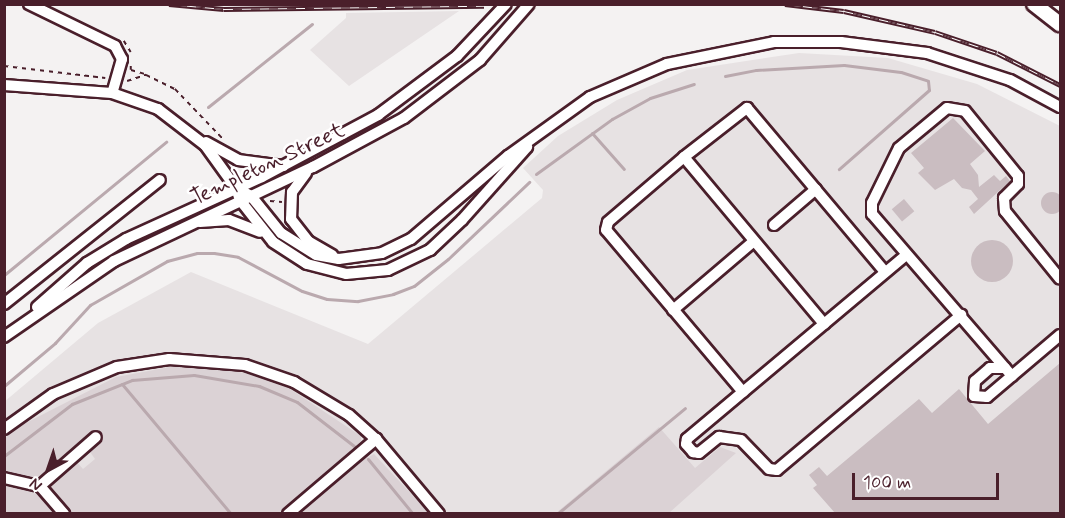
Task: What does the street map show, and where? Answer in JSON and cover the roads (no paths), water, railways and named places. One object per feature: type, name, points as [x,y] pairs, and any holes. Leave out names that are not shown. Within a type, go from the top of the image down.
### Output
[{"type":"main road","points":[[1034,4],[1060,24]]},
{"type":"street","points":[[29,4],[116,46],[122,58],[112,93]]},
{"type":"street","name":"Templeton Street","points":[[4,337],[87,263],[147,227],[284,166],[342,136],[427,81],[506,4]]},
{"type":"street","name":"Templeton Street","points":[[4,337],[114,261],[171,232],[313,167],[404,118],[480,60],[529,4]]},
{"type":"street","points":[[236,188],[251,196],[270,223],[291,242],[323,257],[353,258],[382,253],[411,239],[539,133],[590,97],[647,71],[731,48],[797,41],[861,43],[938,56],[1010,80],[1060,107]]},
{"type":"street","points":[[4,86],[112,93],[158,109],[238,160],[284,166]]},
{"type":"street","points":[[742,392],[606,228],[744,106],[885,272]]},
{"type":"street","points":[[1060,279],[1005,211],[1004,198],[1018,184],[1017,173],[967,113],[956,106],[945,109],[899,148],[872,203],[872,214],[905,256],[915,261],[1009,372],[1060,335]]},
{"type":"street","points":[[191,132],[236,188],[240,200],[267,236]]},
{"type":"street","points":[[171,232],[194,224],[229,220],[267,236],[298,259],[334,272],[367,274],[399,266],[430,250],[450,232],[539,133]]},
{"type":"street","points":[[684,158],[824,324]]},
{"type":"street","points":[[313,167],[292,192],[290,208],[294,225],[323,251],[353,258]]},
{"type":"street","points":[[4,304],[160,180]]},
{"type":"street","points":[[774,225],[816,189]]},
{"type":"street","points":[[673,310],[754,241]]},
{"type":"street","points":[[905,256],[742,392],[686,444],[696,454],[719,437],[743,440],[769,469],[777,470],[961,315]]},
{"type":"street","points":[[4,429],[53,394],[100,372],[151,361],[209,359],[260,369],[315,392],[376,439],[439,513]]},
{"type":"street","points":[[40,486],[96,437]]},
{"type":"street","points":[[288,513],[376,439]]},
{"type":"street","points":[[4,478],[40,486],[63,513]]},
{"type":"waterway","points":[[208,107],[312,24]]},
{"type":"waterway","points":[[725,76],[756,70],[844,65],[901,72],[928,81],[929,90],[839,169]]},
{"type":"waterway","points":[[536,174],[612,119],[650,98],[694,84]]},
{"type":"waterway","points":[[592,133],[624,169]]},
{"type":"waterway","points":[[4,275],[166,142]]},
{"type":"waterway","points":[[4,386],[55,343],[90,305],[167,261],[197,253],[214,253],[238,257],[302,291],[327,299],[358,301],[393,294],[414,286],[448,259],[529,182]]},
{"type":"waterway","points":[[4,456],[72,404],[132,380],[194,375],[259,386],[297,402],[354,446]]},
{"type":"waterway","points":[[122,384],[231,514]]},
{"type":"waterway","points":[[557,514],[685,408]]},
{"type":"waterway","points":[[368,459],[413,514]]},
{"type":"railway","points":[[169,4],[224,9],[484,6]]},
{"type":"railway","points":[[785,4],[844,11],[935,32],[997,53],[1060,85]]}]
